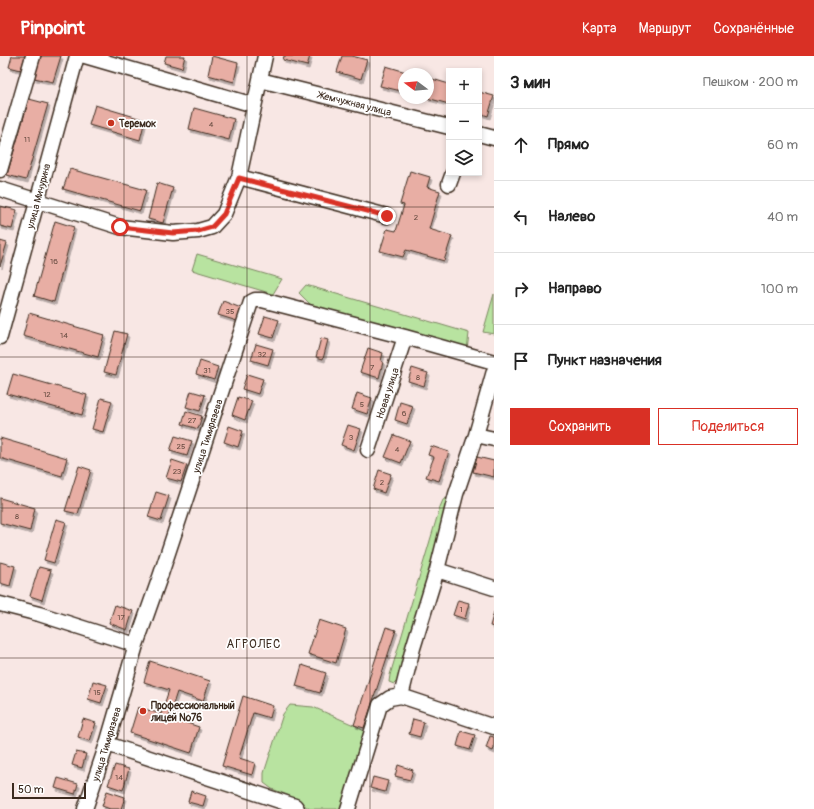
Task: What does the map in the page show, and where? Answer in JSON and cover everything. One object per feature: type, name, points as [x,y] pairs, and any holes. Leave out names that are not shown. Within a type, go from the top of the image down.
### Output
[{"type":"street","points":[[0,170],[33,56]]},
{"type":"street","name":"улица Мичурина","points":[[0,336],[77,56]]},
{"type":"street","points":[[85,56],[254,105]]},
{"type":"street","points":[[0,189],[120,227],[173,233],[198,231],[212,227],[224,214],[239,178],[265,56]]},
{"type":"street","name":"Жемчужная улица","points":[[260,80],[446,125]]},
{"type":"street","points":[[482,135],[494,138]]},
{"type":"street","points":[[239,178],[387,216]]},
{"type":"street","name":"улица Тимирязева","points":[[85,809],[107,744],[136,645],[251,302],[255,300],[262,300],[494,362]]},
{"type":"street","name":"Новая улица","points":[[368,450],[405,337]]},
{"type":"street","points":[[402,696],[413,648],[437,570],[456,494],[476,435],[494,371]]},
{"type":"street","points":[[476,435],[494,439]]},
{"type":"street","points":[[437,570],[494,588]]},
{"type":"street","points":[[0,604],[39,614],[136,645]]},
{"type":"street","points":[[348,809],[380,705],[390,698],[402,696],[494,727]]},
{"type":"street","points":[[107,744],[295,806],[297,809]]},
{"type":"green space","points":[[197,254],[282,279],[273,294],[192,270]]},
{"type":"green space","points":[[306,285],[469,333],[467,351],[311,305],[299,293]]},
{"type":"green space","points":[[494,294],[494,334],[483,332]]},
{"type":"green space","points":[[446,498],[448,500],[448,505],[399,679],[394,684],[389,682],[390,675],[440,507],[443,500]]},
{"type":"green space","points":[[290,705],[313,707],[364,731],[346,796],[339,809],[310,809],[290,796],[272,789],[264,783],[264,773],[283,714]]},
{"type":"building","points":[[12,56],[25,56],[21,70],[9,67]]},
{"type":"building","points":[[41,56],[61,56],[53,82],[34,78]]},
{"type":"building","points":[[166,56],[185,56],[182,68],[164,63]]},
{"type":"building","points":[[212,56],[238,63],[234,82],[208,75]]},
{"type":"building","points":[[284,56],[310,56],[307,66],[283,60]]},
{"type":"building","points":[[342,56],[352,56],[367,60],[361,79],[337,72]]},
{"type":"building","points":[[386,66],[398,70],[398,90],[380,86]]},
{"type":"building","points":[[434,80],[446,83],[446,103],[434,100]]},
{"type":"building","points":[[482,93],[494,96],[488,116],[482,114]]},
{"type":"building","points":[[29,99],[48,104],[26,180],[7,175]]},
{"type":"building","points":[[95,105],[145,120],[140,140],[89,125]]},
{"type":"building","points":[[194,108],[234,119],[229,140],[189,129]]},
{"type":"building","points":[[70,169],[146,190],[140,211],[63,189]]},
{"type":"building","points":[[410,171],[430,177],[427,187],[440,191],[429,229],[452,236],[444,261],[406,250],[403,257],[380,251],[387,229],[396,231],[404,205],[400,204]]},
{"type":"building","points":[[157,183],[173,188],[163,223],[148,219]]},
{"type":"building","points":[[0,206],[17,210],[12,229],[0,226]]},
{"type":"building","points":[[55,221],[74,227],[54,302],[34,296]]},
{"type":"building","points":[[0,241],[7,243],[0,266]]},
{"type":"building","points":[[223,301],[241,308],[237,321],[218,315]]},
{"type":"building","points":[[29,313],[104,335],[98,357],[23,336]]},
{"type":"building","points":[[265,316],[279,320],[273,338],[259,334]]},
{"type":"building","points":[[115,331],[127,334],[116,375],[104,372]]},
{"type":"building","points":[[321,338],[328,340],[323,359],[316,357]]},
{"type":"building","points":[[256,344],[273,349],[268,365],[251,360]]},
{"type":"building","points":[[368,348],[383,353],[381,361],[383,362],[379,378],[360,372]]},
{"type":"building","points":[[200,361],[218,367],[214,380],[196,374]]},
{"type":"building","points":[[412,368],[428,373],[424,386],[408,381]]},
{"type":"building","points":[[13,374],[87,395],[82,415],[7,394]]},
{"type":"building","points":[[247,374],[263,379],[258,394],[242,389]]},
{"type":"building","points":[[191,391],[205,395],[200,411],[186,407]]},
{"type":"building","points":[[357,393],[372,398],[367,414],[352,409]]},
{"type":"building","points":[[238,397],[252,401],[245,420],[232,415]]},
{"type":"building","points":[[101,398],[112,401],[103,432],[92,429]]},
{"type":"building","points":[[400,402],[413,406],[407,424],[395,420]]},
{"type":"building","points":[[186,411],[202,416],[198,429],[182,424]]},
{"type":"building","points":[[348,425],[361,429],[354,450],[341,445]]},
{"type":"building","points":[[229,426],[243,431],[238,447],[224,442]]},
{"type":"building","points":[[394,435],[410,441],[401,463],[385,457]]},
{"type":"building","points":[[175,436],[192,441],[187,456],[170,451]]},
{"type":"building","points":[[0,438],[67,458],[62,476],[0,458]]},
{"type":"building","points":[[431,446],[449,452],[439,481],[426,477],[434,457],[428,455]]},
{"type":"building","points":[[477,457],[494,461],[494,477],[473,472]]},
{"type":"building","points":[[172,460],[187,465],[181,482],[166,478]]},
{"type":"building","points":[[79,466],[91,470],[78,514],[65,511]]},
{"type":"building","points":[[379,470],[391,474],[384,493],[373,489]]},
{"type":"building","points":[[156,492],[169,496],[161,521],[148,517]]},
{"type":"building","points":[[0,498],[35,508],[30,531],[0,523]]},
{"type":"building","points":[[56,519],[66,522],[54,563],[44,560]]},
{"type":"building","points":[[0,562],[15,566],[10,586],[0,583]]},
{"type":"building","points":[[39,567],[51,570],[42,600],[30,596]]},
{"type":"building","points":[[458,600],[469,603],[465,619],[453,615]]},
{"type":"building","points":[[115,605],[133,611],[127,630],[109,623]]},
{"type":"building","points":[[494,612],[494,627],[490,626]]},
{"type":"building","points":[[319,620],[346,629],[336,663],[308,654]]},
{"type":"building","points":[[386,627],[396,630],[364,728],[354,725]]},
{"type":"building","name":"Профессиональный лицей №76","points":[[150,661],[210,681],[203,701],[177,692],[169,717],[199,727],[191,753],[130,733],[138,707],[161,714],[169,690],[144,682]]},
{"type":"building","points":[[302,665],[326,673],[320,693],[296,686]]},
{"type":"building","points":[[93,681],[107,685],[101,703],[88,699]]},
{"type":"building","points":[[243,696],[273,706],[270,718],[253,713],[239,758],[255,763],[252,775],[222,766]]},
{"type":"building","points":[[83,719],[96,723],[90,741],[78,737]]},
{"type":"building","points":[[413,719],[424,722],[420,737],[409,734]]},
{"type":"building","points":[[461,731],[475,735],[470,750],[457,746]]},
{"type":"building","points":[[490,736],[494,737],[493,751],[486,748]]},
{"type":"building","points":[[76,752],[86,754],[82,768],[72,765]]},
{"type":"building","points":[[115,765],[129,769],[123,790],[108,785]]},
{"type":"building","points":[[398,765],[413,770],[410,780],[395,776]]},
{"type":"building","points":[[373,777],[388,781],[385,792],[370,788]]},
{"type":"building","points":[[58,778],[78,784],[75,794],[55,788]]},
{"type":"building","points":[[107,791],[125,797],[121,809],[110,809],[102,806]]},
{"type":"building","points":[[191,791],[206,796],[203,806],[188,802]]},
{"type":"place","name":"Теремок","points":[[111,123]]},
{"type":"place","name":"Профессиональный лицей №76","points":[[143,711]]},
{"type":"district","name":"АГРОЛЕС","points":[[254,644]]},
{"type":"route","points":[[120,227],[173,233],[198,231],[212,227],[224,214],[239,178],[387,216]]}]
